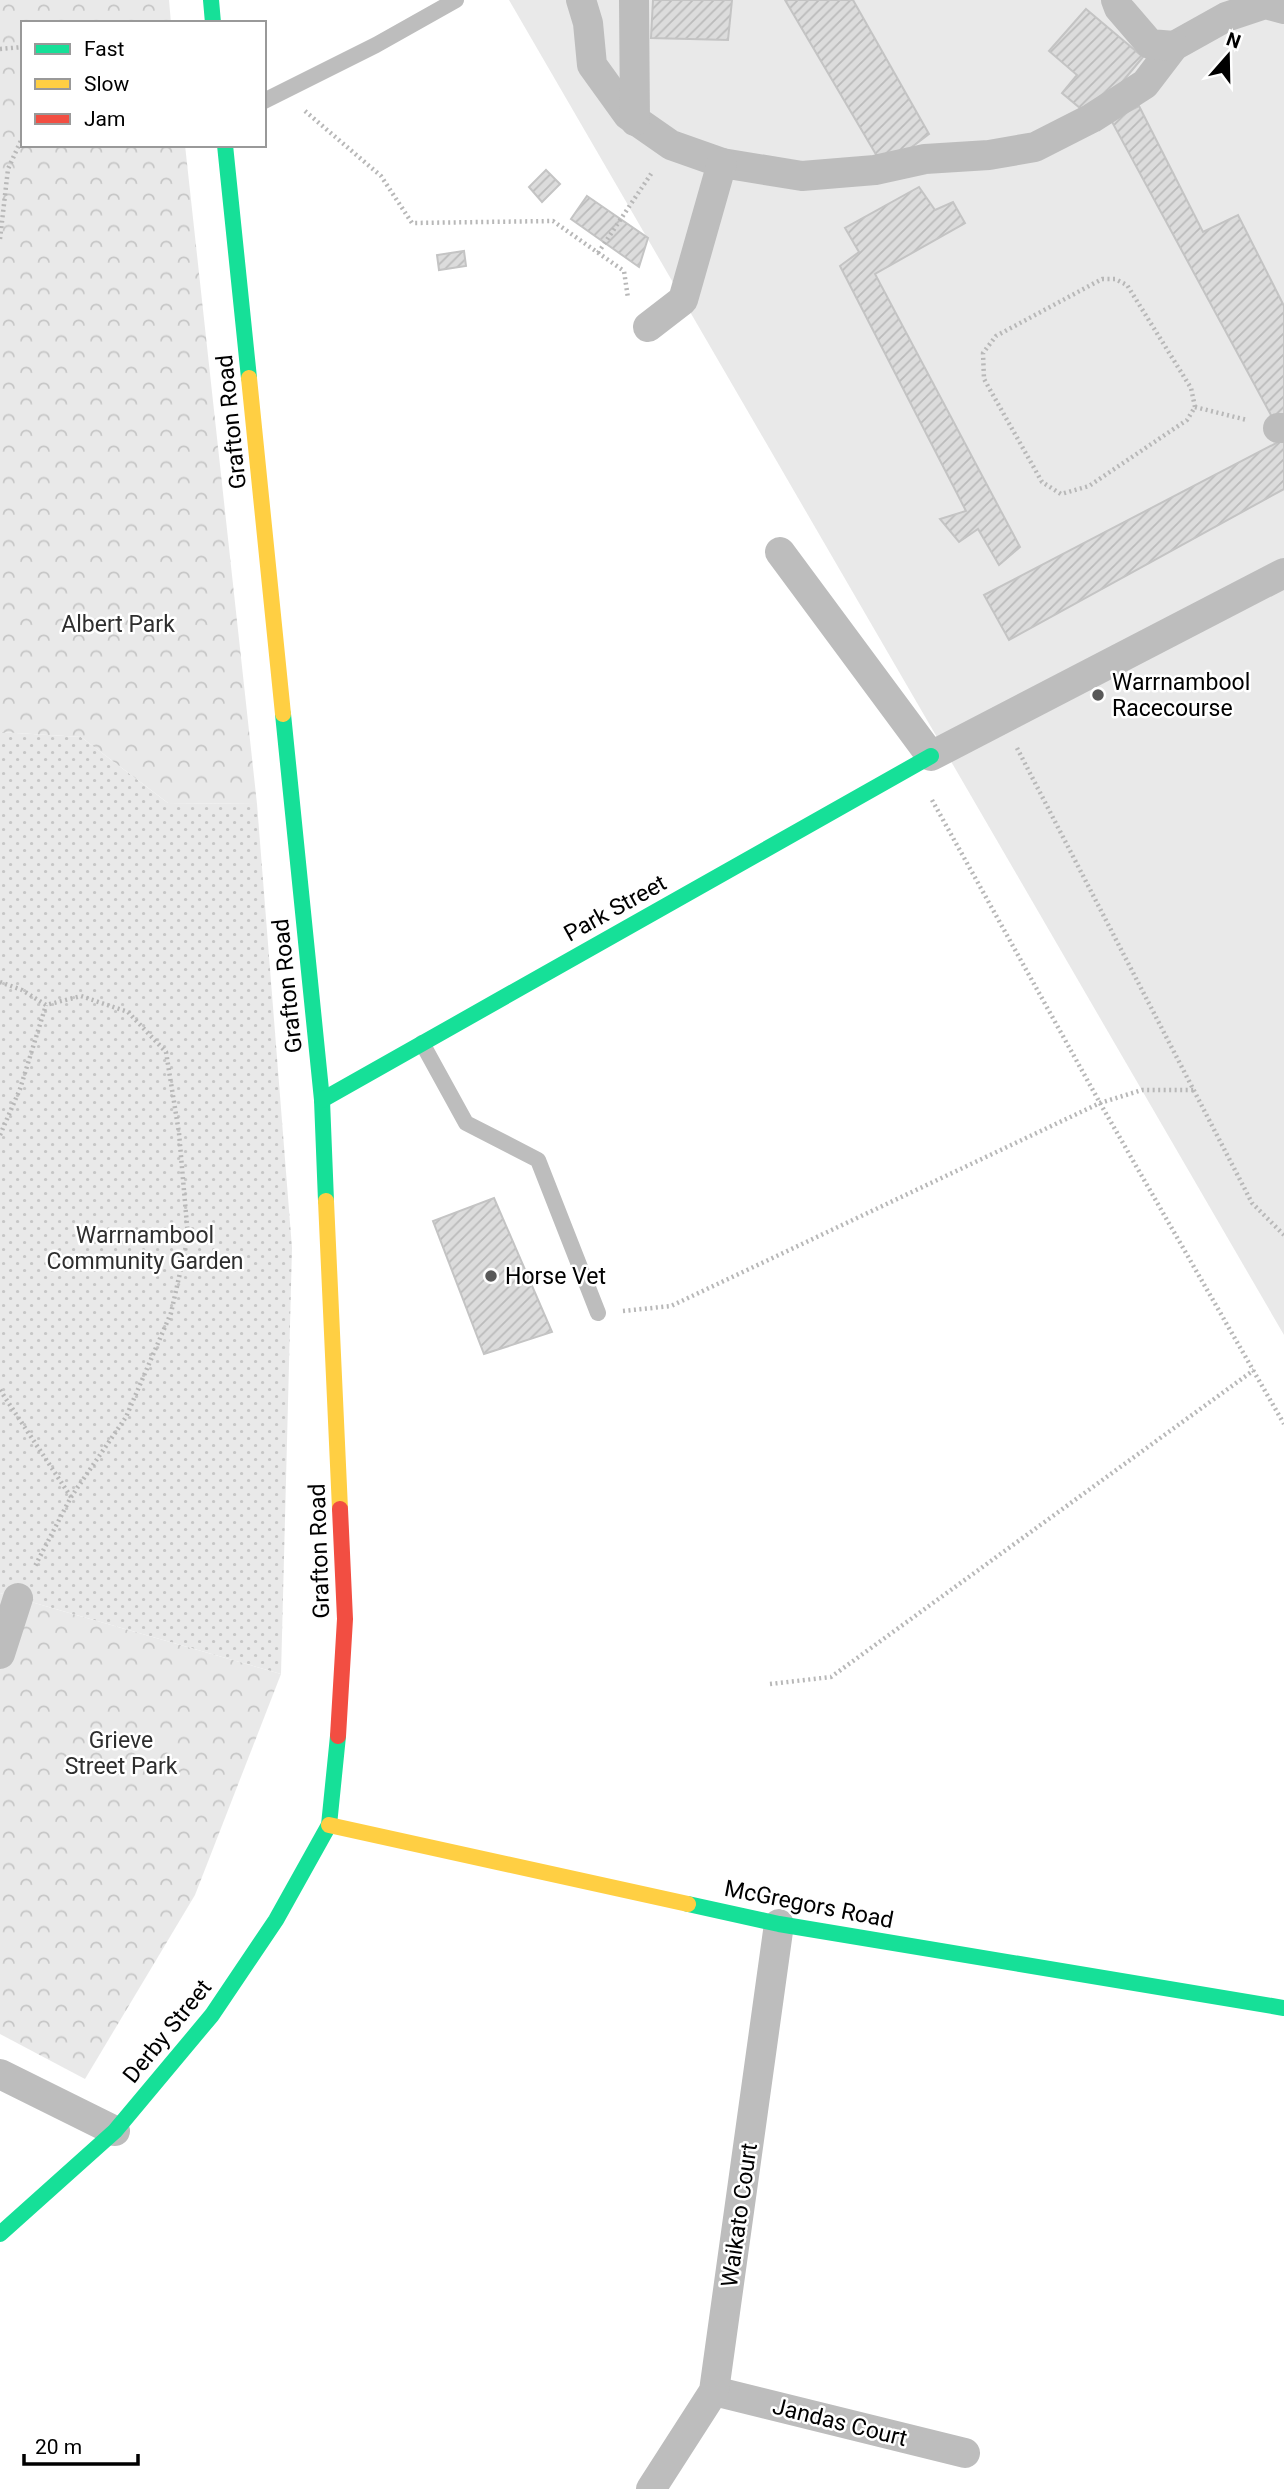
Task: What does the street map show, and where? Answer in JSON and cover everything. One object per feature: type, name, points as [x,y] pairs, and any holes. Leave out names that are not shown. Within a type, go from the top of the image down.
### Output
[{"type":"street","points":[[211,0],[213,21]]},
{"type":"street","points":[[634,0],[635,121]]},
{"type":"street","points":[[1116,0],[1119,8],[1150,44],[1174,46]]},
{"type":"street","points":[[585,11],[592,65],[635,121],[671,145],[722,163],[802,176],[875,170],[925,159],[989,155],[1035,148],[1092,118],[1145,84],[1174,46],[1226,17],[1265,4],[1284,9]]},
{"type":"street","name":"Grafton Road","points":[[225,147],[322,1100],[345,1619],[339,1729],[329,1825]]},
{"type":"street","points":[[648,327],[683,300],[722,163]]},
{"type":"street","points":[[780,552],[922,761],[1284,573]]},
{"type":"street","name":"Park Street","points":[[322,1100],[922,761]]},
{"type":"street","points":[[0,1654],[18,1598]]},
{"type":"street","name":"McGregors Road","points":[[329,1825],[779,1924],[1284,2008]]},
{"type":"street","name":"Derby Street","points":[[0,2234],[115,2131],[212,2015],[276,1920],[329,1825]]},
{"type":"street","name":"Waikato Court","points":[[651,2489],[714,2391],[779,1924]]},
{"type":"street","points":[[0,2074],[115,2131]]},
{"type":"street","name":"Jandas Court","points":[[714,2391],[965,2454]]},
{"type":"lane","points":[[266,100],[376,45],[456,0]]},
{"type":"lane","points":[[567,0],[585,11]]},
{"type":"lane","points":[[422,1043],[466,1123],[538,1160],[598,1313]]},
{"type":"path","points":[[0,49],[21,47]]},
{"type":"path","points":[[282,92],[381,176],[412,223],[553,221],[624,271],[631,315],[648,327]]},
{"type":"path","points":[[0,239],[8,169],[21,140]]},
{"type":"path","points":[[598,253],[671,145]]},
{"type":"path","points":[[1102,279],[1115,279],[1127,285],[1191,388],[1195,407],[1187,420],[1089,486],[1060,494],[1042,482],[984,379],[984,354],[996,336],[1102,279]]},
{"type":"path","points":[[1195,407],[1281,428]]},
{"type":"path","points":[[1002,719],[1252,1203],[1284,1235]]},
{"type":"path","points":[[922,761],[1100,1103],[1284,1424]]},
{"type":"path","points":[[0,982],[22,990],[46,1005],[81,996],[128,1012],[166,1052],[179,1133],[188,1237],[171,1313],[126,1417],[71,1497],[18,1598]]},
{"type":"path","points":[[0,1135],[20,1089],[46,1005]]},
{"type":"path","points":[[598,1313],[671,1306],[1100,1103],[1142,1090],[1194,1090]]},
{"type":"path","points":[[770,1684],[831,1677],[1254,1370]]},
{"type":"path","points":[[0,1390],[71,1497]]},
{"type":"green space","name":"Albert Park","points":[[0,0],[169,0],[171,21],[21,21],[21,147],[185,147],[257,804],[168,803],[81,737],[0,732]]},
{"type":"green space","name":"Warrnambool Racecourse","points":[[509,0],[1284,0],[1284,1335]]},
{"type":"green space","name":"Warrnambool Community Garden","points":[[0,732],[81,737],[168,803],[257,804],[292,1248],[281,1674],[0,1593]]},
{"type":"green space","name":"Grieve Street Park","points":[[0,1593],[281,1674],[195,1895],[85,2079],[0,2034]]},
{"type":"building","points":[[653,0],[732,0],[728,40],[651,38]]},
{"type":"building","points":[[785,0],[853,0],[929,134],[884,168]]},
{"type":"building","points":[[1086,9],[1143,57],[1092,118],[1062,93],[1077,75],[1049,51]]},
{"type":"building","points":[[1139,106],[1203,232],[1238,215],[1284,306],[1284,425],[1278,428],[1111,120]]},
{"type":"building","points":[[546,170],[560,184],[542,202],[529,187]]},
{"type":"building","points":[[919,187],[935,210],[953,202],[965,223],[875,274],[1020,547],[999,565],[978,529],[959,542],[940,519],[966,511],[840,266],[859,252],[845,228]]},
{"type":"building","points":[[587,196],[648,238],[639,267],[571,219]]},
{"type":"building","points":[[464,251],[466,266],[439,270],[437,255]]},
{"type":"building","points":[[1284,439],[1284,489],[1009,640],[984,595]]},
{"type":"building","name":"Horse Vet","points":[[494,1198],[552,1332],[484,1354],[433,1221]]},
{"type":"traffic: fast","points":[[211,0],[213,21]]},
{"type":"traffic: fast","points":[[225,147],[249,378]]},
{"type":"traffic: fast","points":[[283,714],[322,1100],[326,1201]]},
{"type":"traffic: fast","points":[[322,1100],[931,756]]},
{"type":"traffic: fast","points":[[0,2234],[115,2131],[212,2015],[276,1920],[329,1825],[338,1736]]},
{"type":"traffic: fast","points":[[688,1904],[779,1924],[1284,2008]]},
{"type":"traffic: slow","points":[[249,378],[283,714]]},
{"type":"traffic: slow","points":[[326,1201],[340,1509]]},
{"type":"traffic: slow","points":[[329,1825],[688,1904]]},
{"type":"traffic: jam","points":[[338,1736],[345,1619],[340,1509]]},
{"type":"place","name":"Warrnambool Racecourse","points":[[1098,695]]},
{"type":"place","name":"Horse Vet","points":[[491,1276]]}]
